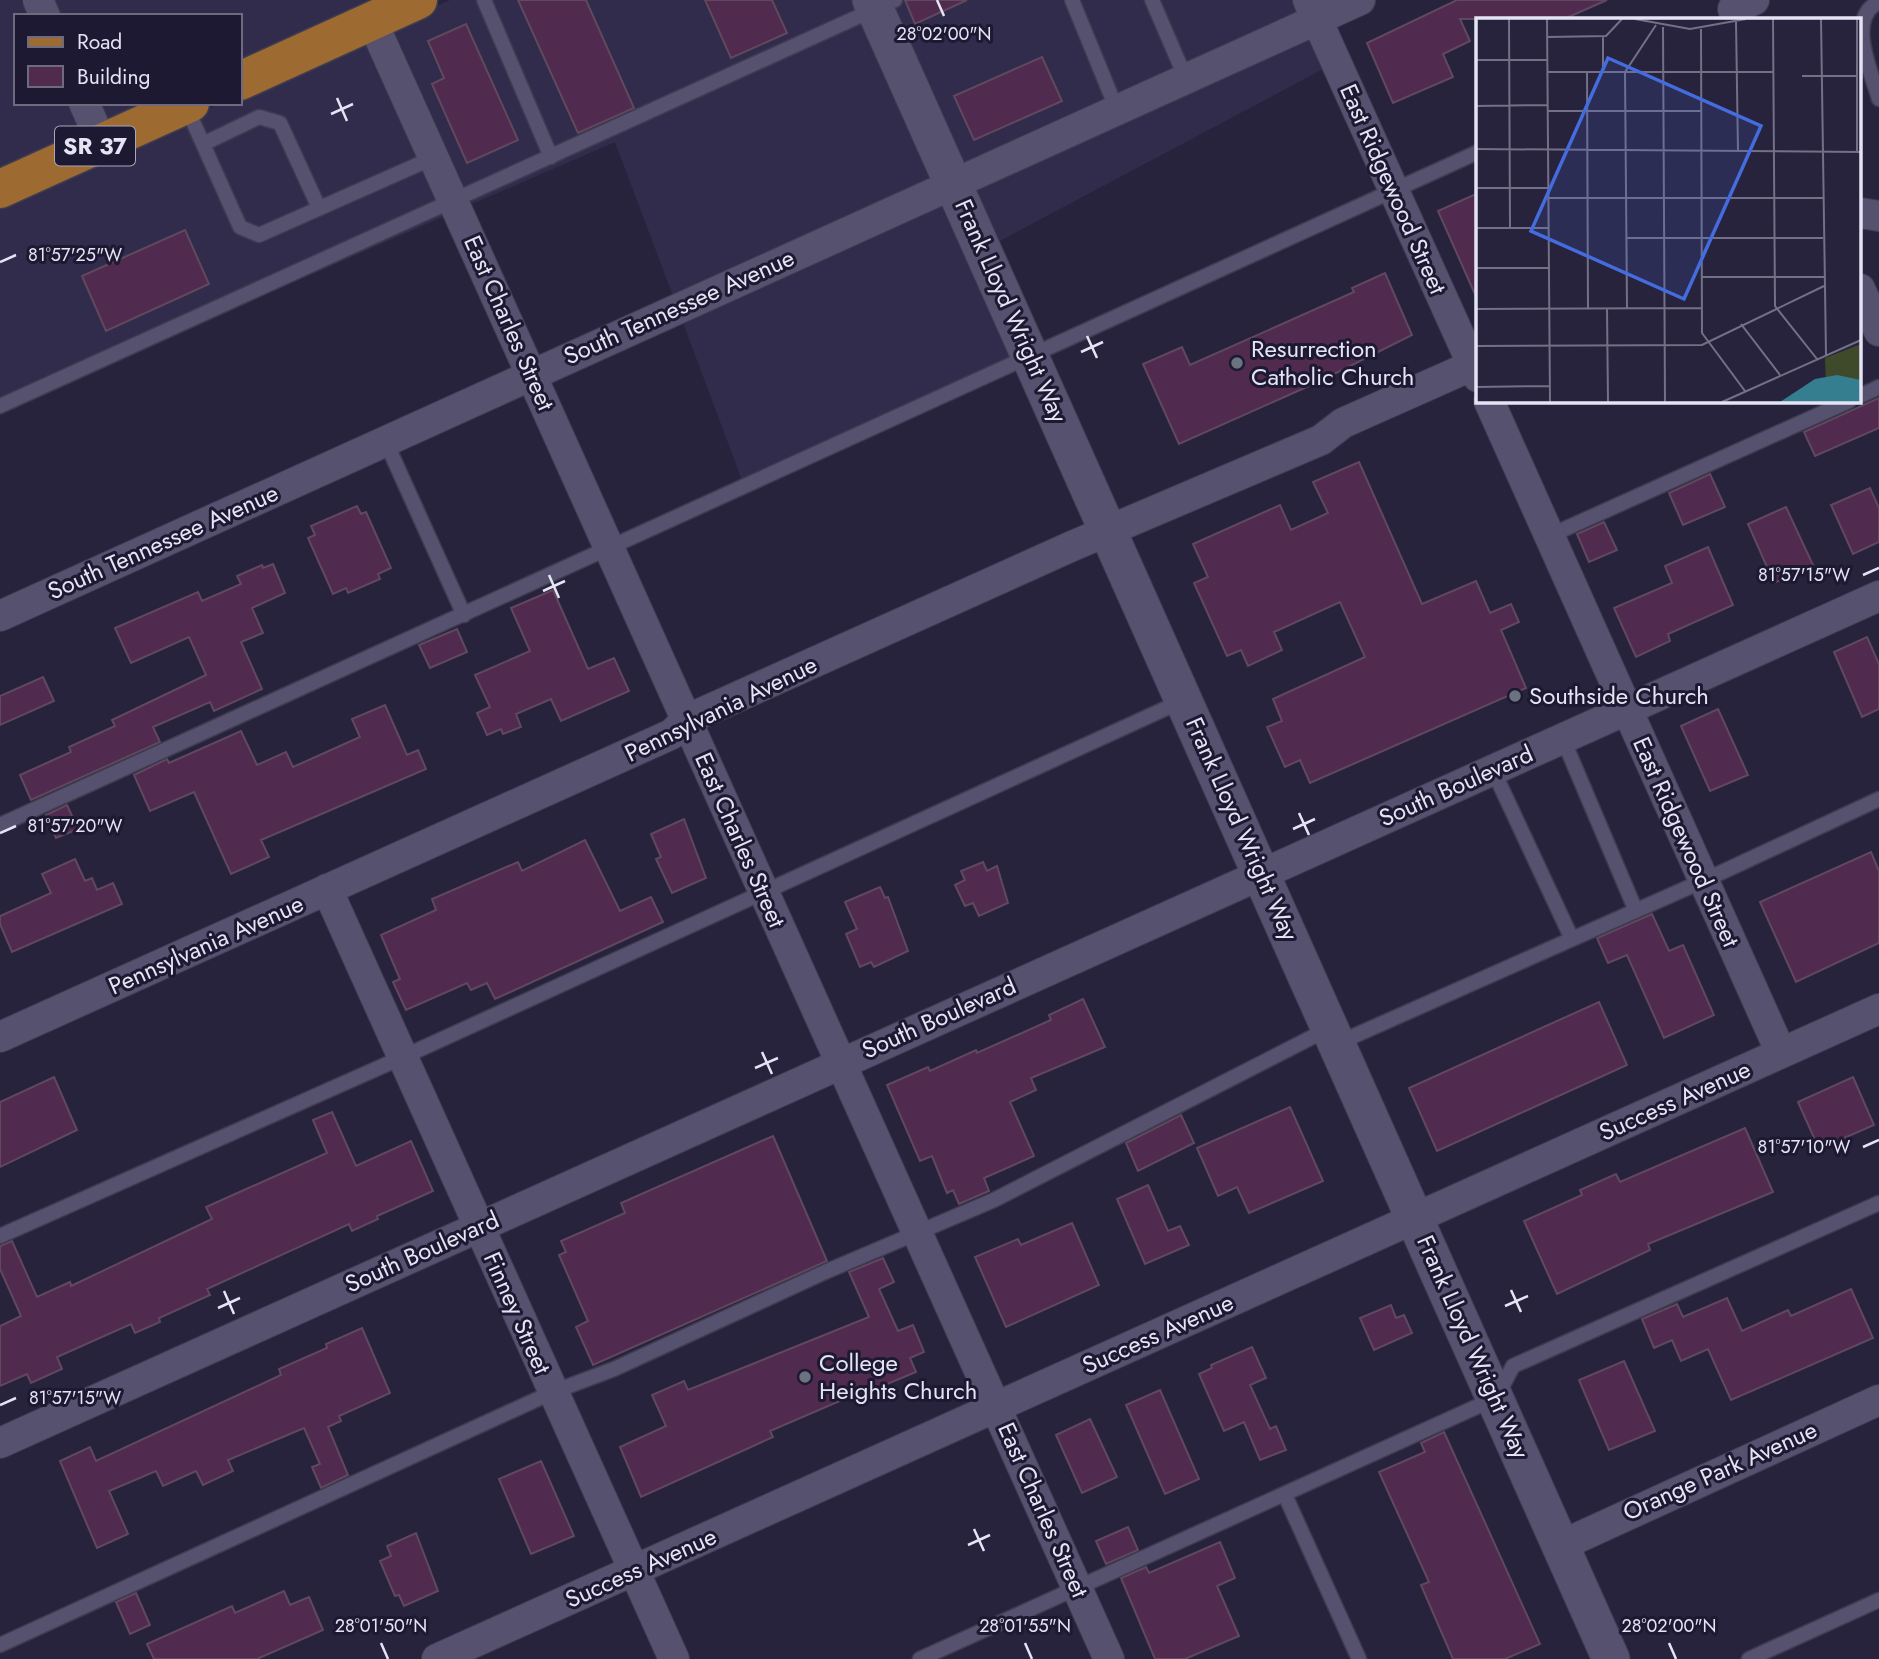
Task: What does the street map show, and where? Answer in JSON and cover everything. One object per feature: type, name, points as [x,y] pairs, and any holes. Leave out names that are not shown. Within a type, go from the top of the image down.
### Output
[{"type":"main road","points":[[242,80],[418,0]]},
{"type":"main road","name":"SR 37","points":[[0,188],[186,105]]},
{"type":"street","name":"South Tennessee Avenue","points":[[0,615],[1186,79],[1312,10],[1360,0]]},
{"type":"street","name":"Frank Lloyd Wright Way","points":[[881,4],[954,184],[1611,1659]]},
{"type":"street","name":"East Ridgewood Street","points":[[1312,10],[1476,368]]},
{"type":"street","name":"East Charles Street","points":[[372,21],[1109,1659]]},
{"type":"street","points":[[85,105],[102,143]]},
{"type":"street","points":[[1862,293],[1879,331]]},
{"type":"street","name":"Pennsylvania Avenue","points":[[0,1037],[672,734],[686,720],[1070,547],[1109,533],[1321,440],[1343,423],[1476,368]]},
{"type":"street","name":"East Ridgewood Street","points":[[1489,402],[1781,1053]]},
{"type":"street","name":"South Boulevard","points":[[0,1443],[1879,596]]},
{"type":"street","name":"Finney Street","points":[[327,889],[674,1659]]},
{"type":"street","name":"Success Avenue","points":[[437,1659],[1879,1009]]},
{"type":"street","name":"Orange Park Avenue","points":[[1562,1545],[1879,1400]]},
{"type":"lane","points":[[484,0],[551,157]]},
{"type":"lane","points":[[1072,0],[1117,110]]},
{"type":"lane","points":[[1152,0],[1186,79]]},
{"type":"lane","points":[[1862,27],[1872,5],[1879,2]]},
{"type":"lane","points":[[0,406],[551,157],[881,4]]},
{"type":"lane","points":[[1862,35],[1879,99]]},
{"type":"lane","points":[[188,105],[240,227],[259,235],[435,158]]},
{"type":"lane","points":[[203,144],[259,117],[280,124],[319,208]]},
{"type":"lane","points":[[0,825],[1476,153]]},
{"type":"lane","points":[[1862,395],[1879,387]]},
{"type":"lane","points":[[1549,536],[1847,402]]},
{"type":"lane","points":[[385,440],[464,615]]},
{"type":"lane","points":[[0,1236],[403,1056],[1184,700]]},
{"type":"lane","points":[[1563,738],[1636,911]]},
{"type":"lane","points":[[1493,770],[1572,939]]},
{"type":"lane","points":[[0,1644],[553,1392],[614,1369],[994,1200],[1335,1035],[1572,939],[1879,799]]},
{"type":"lane","points":[[920,1659],[1496,1398],[1513,1366],[1879,1203]]},
{"type":"lane","points":[[1285,1495],[1359,1659]]},
{"type":"lane","points":[[1749,1659],[1879,1600]]},
{"type":"shaded area","points":[[0,0],[21,0],[27,14],[14,14],[14,105],[69,105],[83,137],[0,174]]},
{"type":"shaded area","points":[[54,0],[386,0],[242,65],[242,14],[60,14]]},
{"type":"shaded area","points":[[450,0],[855,0],[935,178],[673,296],[615,142],[472,204],[392,27]]},
{"type":"shaded area","points":[[887,0],[1292,0],[1297,12],[962,166]]},
{"type":"shaded area","points":[[1308,37],[1323,69],[996,243],[972,190]]},
{"type":"shaded area","points":[[365,39],[445,216],[0,411],[0,203],[217,105],[242,105],[242,94]]},
{"type":"shaded area","points":[[101,105],[154,105],[110,125]]},
{"type":"shaded area","points":[[945,202],[1015,358],[805,467],[746,491],[682,320]]},
{"type":"building","points":[[518,0],[586,0],[634,108],[578,133]]},
{"type":"building","points":[[705,0],[772,0],[787,33],[731,58]]},
{"type":"building","points":[[905,0],[967,0],[915,24]]},
{"type":"building","points":[[1457,0],[1607,0],[1566,18],[1460,19],[1470,41],[1443,54],[1453,77],[1393,103],[1367,43]]},
{"type":"building","points":[[466,24],[518,140],[467,163],[432,84],[444,78],[428,41]]},
{"type":"building","points":[[1042,57],[1062,101],[974,140],[954,96]]},
{"type":"building","points":[[1476,194],[1476,296],[1438,211]]},
{"type":"building","points":[[185,230],[209,284],[106,331],[82,276]]},
{"type":"building","points":[[1385,273],[1412,335],[1318,382],[1179,444],[1143,364],[1182,347],[1190,365],[1354,292],[1352,288]]},
{"type":"building","points":[[1879,398],[1879,428],[1815,456],[1804,432]]},
{"type":"building","points":[[1359,462],[1422,604],[1476,581],[1490,613],[1511,604],[1519,622],[1501,630],[1526,688],[1310,783],[1300,760],[1285,767],[1267,727],[1282,721],[1273,699],[1365,657],[1340,602],[1274,632],[1282,650],[1248,666],[1241,650],[1227,656],[1194,583],[1208,577],[1193,544],[1280,505],[1291,530],[1328,513],[1313,482]]},
{"type":"building","points":[[1710,474],[1725,507],[1683,525],[1669,493]]},
{"type":"building","points":[[1870,488],[1879,508],[1879,542],[1853,554],[1831,505]]},
{"type":"building","points":[[357,506],[361,514],[366,512],[391,568],[378,574],[380,579],[348,593],[346,588],[333,594],[308,538],[315,535],[311,526]]},
{"type":"building","points":[[1786,507],[1813,565],[1774,583],[1748,524]]},
{"type":"building","points":[[1604,522],[1617,550],[1589,562],[1577,534]]},
{"type":"building","points":[[1708,547],[1733,605],[1668,634],[1670,641],[1636,657],[1614,608],[1672,583],[1665,566]]},
{"type":"building","points":[[273,564],[285,593],[252,608],[263,633],[241,642],[262,689],[214,711],[210,702],[153,727],[160,742],[31,800],[20,775],[71,752],[69,747],[115,726],[112,720],[206,675],[189,637],[131,663],[115,628],[198,592],[202,601],[241,584],[237,576],[262,565],[263,568]]},
{"type":"building","points":[[553,590],[588,669],[614,658],[629,691],[561,721],[551,699],[516,714],[521,727],[503,734],[501,729],[487,735],[477,713],[490,707],[475,675],[530,651],[511,608]]},
{"type":"building","points":[[457,629],[467,652],[430,668],[419,645]]},
{"type":"building","points":[[1867,637],[1879,664],[1879,709],[1862,717],[1834,652]]},
{"type":"building","points":[[43,677],[54,701],[0,725],[0,696]]},
{"type":"building","points":[[385,705],[407,755],[418,750],[426,769],[261,840],[269,857],[231,874],[194,792],[150,811],[134,775],[167,759],[169,763],[241,731],[257,765],[286,752],[293,767],[360,737],[352,719]]},
{"type":"building","points":[[1718,709],[1748,775],[1710,791],[1681,726]]},
{"type":"building","points":[[67,805],[78,829],[56,838],[46,815]]},
{"type":"building","points":[[684,819],[706,878],[672,893],[656,859],[661,857],[651,834]]},
{"type":"building","points":[[585,840],[620,911],[651,897],[663,922],[495,999],[487,983],[471,990],[467,983],[406,1010],[393,982],[400,979],[381,935],[436,910],[432,899],[518,862],[522,871]]},
{"type":"building","points":[[1871,852],[1879,871],[1879,943],[1796,982],[1760,902]]},
{"type":"building","points":[[75,859],[85,881],[92,878],[97,890],[113,883],[122,904],[12,952],[0,924],[0,916],[51,893],[42,874]]},
{"type":"building","points":[[983,862],[987,871],[997,866],[1008,903],[979,916],[973,903],[965,906],[955,885],[965,880],[961,871]]},
{"type":"building","points":[[880,887],[885,898],[888,897],[908,951],[874,967],[871,962],[860,967],[846,934],[857,929],[845,902]]},
{"type":"building","points":[[1652,914],[1669,951],[1683,945],[1714,1015],[1664,1038],[1627,955],[1608,963],[1597,938]]},
{"type":"building","points":[[1083,999],[1105,1047],[1031,1078],[1036,1090],[1010,1102],[1034,1156],[984,1178],[989,1191],[959,1204],[953,1190],[947,1193],[932,1156],[920,1161],[887,1085],[928,1067],[930,1071],[976,1050],[977,1053],[1051,1020],[1049,1015]]},
{"type":"building","points":[[1599,1002],[1627,1065],[1437,1151],[1409,1088]]},
{"type":"building","points":[[54,1077],[77,1130],[0,1167],[0,1102]]},
{"type":"building","points":[[1853,1077],[1874,1125],[1819,1149],[1798,1102]]},
{"type":"building","points":[[1290,1107],[1323,1181],[1249,1213],[1237,1187],[1218,1196],[1197,1148]]},
{"type":"building","points":[[332,1112],[356,1166],[411,1141],[433,1191],[377,1216],[378,1219],[352,1231],[349,1224],[207,1289],[210,1295],[159,1318],[160,1322],[135,1333],[131,1324],[57,1357],[62,1369],[31,1383],[27,1374],[0,1386],[0,1326],[21,1316],[0,1269],[0,1246],[12,1241],[37,1297],[70,1282],[71,1286],[212,1219],[206,1207],[327,1153],[313,1120]]},
{"type":"building","points":[[1181,1115],[1194,1143],[1138,1171],[1126,1143]]},
{"type":"building","points":[[1745,1128],[1773,1192],[1648,1244],[1650,1250],[1557,1294],[1524,1221],[1582,1195],[1580,1190],[1616,1174],[1620,1182]]},
{"type":"building","points":[[773,1136],[827,1261],[593,1365],[576,1327],[588,1321],[559,1255],[566,1252],[561,1241],[625,1213],[621,1203]]},
{"type":"building","points":[[1148,1185],[1168,1231],[1180,1226],[1189,1245],[1145,1264],[1117,1199]]},
{"type":"building","points":[[1072,1223],[1099,1285],[1006,1327],[975,1257],[1018,1239],[1021,1245]]},
{"type":"building","points":[[883,1258],[894,1282],[879,1289],[898,1331],[913,1325],[924,1352],[910,1358],[916,1372],[873,1390],[872,1387],[770,1431],[773,1437],[641,1497],[620,1447],[666,1426],[652,1395],[684,1381],[688,1390],[869,1317],[849,1272]]},
{"type":"building","points":[[1851,1289],[1873,1338],[1731,1400],[1708,1349],[1681,1361],[1672,1340],[1654,1348],[1642,1319],[1677,1304],[1683,1317],[1727,1298],[1742,1331],[1788,1310],[1791,1316]]},
{"type":"building","points":[[1391,1305],[1396,1318],[1404,1315],[1412,1333],[1374,1350],[1360,1318]]},
{"type":"building","points":[[362,1328],[390,1393],[339,1416],[341,1421],[328,1427],[348,1475],[321,1488],[312,1467],[320,1464],[304,1428],[228,1460],[233,1471],[203,1485],[196,1471],[163,1486],[156,1471],[109,1491],[128,1534],[97,1548],[60,1461],[90,1447],[96,1461],[281,1375],[279,1369],[327,1348],[326,1344]]},
{"type":"building","points":[[1252,1347],[1266,1378],[1250,1385],[1270,1429],[1276,1426],[1286,1450],[1260,1460],[1244,1422],[1224,1431],[1199,1374],[1212,1368],[1211,1365]]},
{"type":"building","points":[[1624,1361],[1655,1431],[1609,1450],[1579,1380]]},
{"type":"building","points":[[1160,1390],[1199,1479],[1165,1494],[1126,1405]]},
{"type":"building","points":[[1090,1419],[1117,1477],[1082,1493],[1056,1435]]},
{"type":"building","points":[[1444,1432],[1540,1644],[1505,1659],[1453,1659],[1421,1585],[1429,1582],[1379,1472],[1425,1452],[1421,1443]]},
{"type":"building","points":[[541,1461],[574,1536],[531,1554],[499,1479]]},
{"type":"building","points":[[1128,1527],[1138,1550],[1106,1564],[1096,1541]]},
{"type":"building","points":[[416,1533],[438,1591],[404,1606],[399,1595],[395,1596],[380,1561],[391,1556],[387,1546]]},
{"type":"building","points":[[1220,1542],[1235,1578],[1217,1586],[1239,1636],[1185,1659],[1155,1659],[1121,1578],[1146,1567],[1149,1573]]},
{"type":"building","points":[[284,1591],[290,1605],[309,1597],[323,1630],[257,1659],[154,1659],[147,1644],[232,1606],[235,1613]]},
{"type":"building","points":[[136,1593],[150,1625],[130,1634],[116,1602]]},
{"type":"place","name":"Resurrection Catholic Church","points":[[1237,363]]},
{"type":"place","name":"Southside Church","points":[[1515,696]]},
{"type":"place","name":"College Heights Church","points":[[805,1377]]}]
